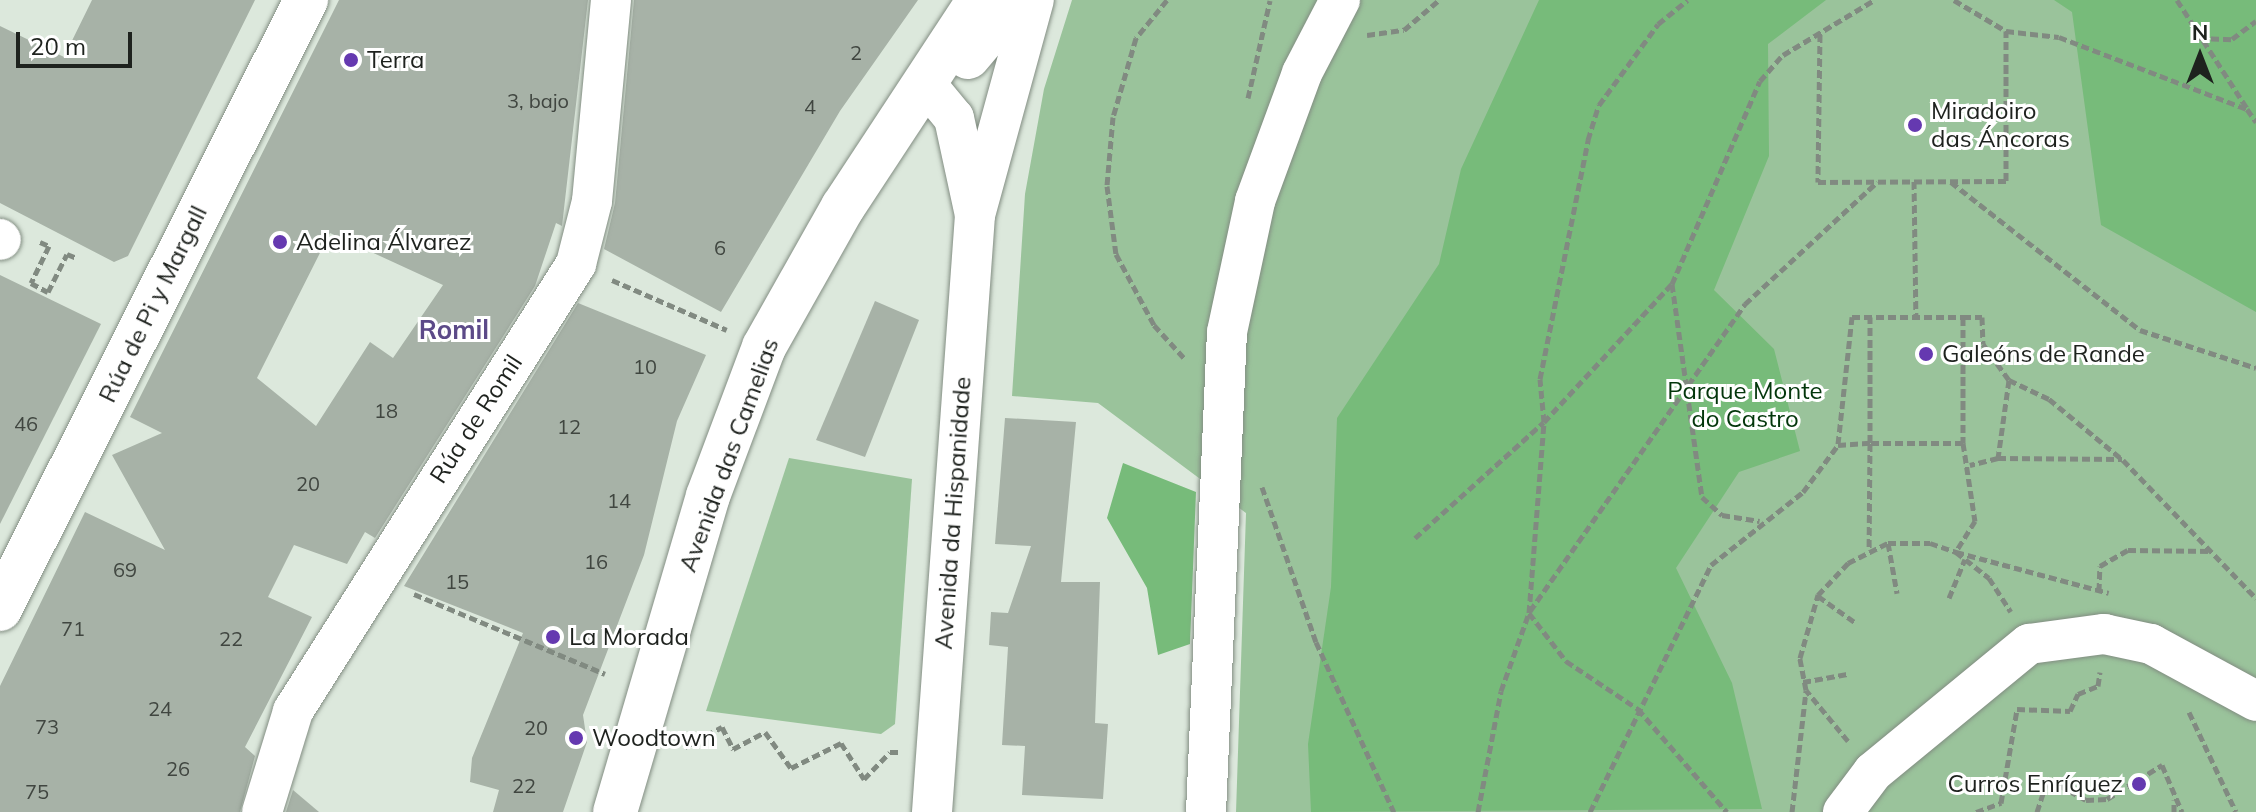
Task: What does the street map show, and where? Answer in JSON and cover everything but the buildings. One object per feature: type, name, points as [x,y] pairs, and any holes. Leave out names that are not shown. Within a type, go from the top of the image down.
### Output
[{"type":"main road","name":"Rúa de Pi y Margall","points":[[0,609],[306,0]]},
{"type":"main road","name":"Avenida das Camelias","points":[[615,812],[708,496],[764,347],[843,207],[979,0]]},
{"type":"main road","name":"Avenida das Camelias","points":[[925,83],[976,51],[1016,0]]},
{"type":"street","name":"Rúa de Romil","points":[[262,812],[300,697],[576,264],[592,201],[611,0]]},
{"type":"street","name":"Avenida da Hispanidade","points":[[932,812],[975,215],[1034,0]]},
{"type":"street","points":[[1206,812],[1223,382],[1255,201],[1302,73],[1346,18]]},
{"type":"street","name":"Avenida da Hispanidade","points":[[925,83],[954,118],[975,215]]},
{"type":"street","points":[[1843,812],[1892,755],[2029,644],[2104,634],[2151,644],[2256,701]]},
{"type":"path","points":[[1167,0],[1136,38],[1113,117],[1107,186],[1116,254],[1154,325],[1205,380],[1223,382]]},
{"type":"path","points":[[1252,68],[1270,0]]},
{"type":"path","points":[[1346,18],[1404,30],[1439,0]]},
{"type":"path","points":[[1688,0],[1658,24],[1599,105],[1546,334],[1544,422],[1529,613],[1566,661],[1638,709],[1727,812]]},
{"type":"path","points":[[1415,538],[1544,422],[1672,284],[1760,81],[1783,55],[1874,0]]},
{"type":"path","points":[[1954,0],[2006,31],[2059,37],[2247,109]]},
{"type":"path","points":[[2177,0],[2256,122]]},
{"type":"path","points":[[2199,38],[2232,39],[2256,21]]},
{"type":"path","points":[[1820,34],[1818,182],[2006,181],[2006,31]]},
{"type":"path","points":[[1914,181],[1916,317]]},
{"type":"path","points":[[1950,181],[2140,330],[2256,368]]},
{"type":"path","points":[[1478,812],[1501,691],[1529,613],[1683,387],[1745,304],[1877,182]]},
{"type":"path","points":[[10,243],[34,239],[49,246],[31,283],[48,292],[67,254],[77,258]]},
{"type":"path","points":[[599,274],[728,331]]},
{"type":"path","points":[[1672,284],[1683,387],[1702,497],[1722,515],[1761,521]]},
{"type":"path","points":[[1590,812],[1711,565],[1761,521],[1803,492],[1838,445],[1852,317],[1982,317],[1983,344],[2009,380],[2049,399],[2123,460],[2256,598]]},
{"type":"path","points":[[1869,549],[1870,317]]},
{"type":"path","points":[[1956,552],[1975,521],[1970,465],[1963,443],[1963,317]]},
{"type":"path","points":[[1998,458],[2009,380]]},
{"type":"path","points":[[1838,445],[1963,443]]},
{"type":"path","points":[[1970,465],[1998,458],[2123,460]]},
{"type":"path","points":[[1259,479],[1316,642],[1394,812]]},
{"type":"path","points":[[1888,543],[1897,593]]},
{"type":"path","points":[[1843,734],[1806,690],[1801,635],[1818,595],[1869,549],[1888,543],[1956,552],[2006,603]]},
{"type":"path","points":[[2099,589],[2100,566],[2128,550],[2213,551]]},
{"type":"path","points":[[1949,598],[1965,559]]},
{"type":"path","points":[[407,591],[605,674]]},
{"type":"path","points":[[1818,595],[1856,623]]},
{"type":"path","points":[[1976,812],[2001,803],[2017,709],[2070,711],[2078,694],[2098,686],[2101,663]]},
{"type":"path","points":[[1803,682],[1847,674]]},
{"type":"path","points":[[1792,812],[1806,690]]},
{"type":"path","points":[[2186,704],[2236,812]]},
{"type":"path","points":[[685,747],[722,727],[733,749],[765,732],[791,768],[841,743],[864,779],[890,752]]},
{"type":"path","points":[[2037,812],[2048,779],[2086,800],[2107,799],[2162,765],[2182,812]]},
{"type":"path","points":[[2174,799],[2174,812]]},
{"type":"green space","name":"Parque Monte do Castro","points":[[1072,0],[2256,0],[2256,812],[1236,812],[1246,513],[1098,403],[1012,396],[1025,194],[1044,89]]},
{"type":"green space","points":[[1539,0],[1826,0],[1768,44],[1769,156],[1714,290],[1774,349],[1800,451],[1739,472],[1676,568],[1732,683],[1762,809],[1311,812],[1308,744],[1331,587],[1337,418],[1439,264],[1461,169]]},
{"type":"green space","points":[[2054,0],[2256,0],[2256,312],[2101,225],[2072,12]]},
{"type":"green space","points":[[789,458],[912,479],[895,724],[881,734],[706,711]]},
{"type":"green space","points":[[1123,463],[1196,492],[1190,644],[1158,655],[1147,588],[1107,518]]},
{"type":"place","name":"Terra","points":[[351,60]]},
{"type":"place","name":"Miradoiro das Áncoras","points":[[1915,125]]},
{"type":"place","name":"Adelina Álvarez","points":[[280,242]]},
{"type":"place","name":"Galeóns de Rande","points":[[1926,354]]},
{"type":"place","name":"La Morada","points":[[553,637]]},
{"type":"place","name":"Woodtown","points":[[576,738]]},
{"type":"place","name":"Curros Enríquez","points":[[2139,784]]},
{"type":"district","name":"Romil","points":[[454,330]]}]
